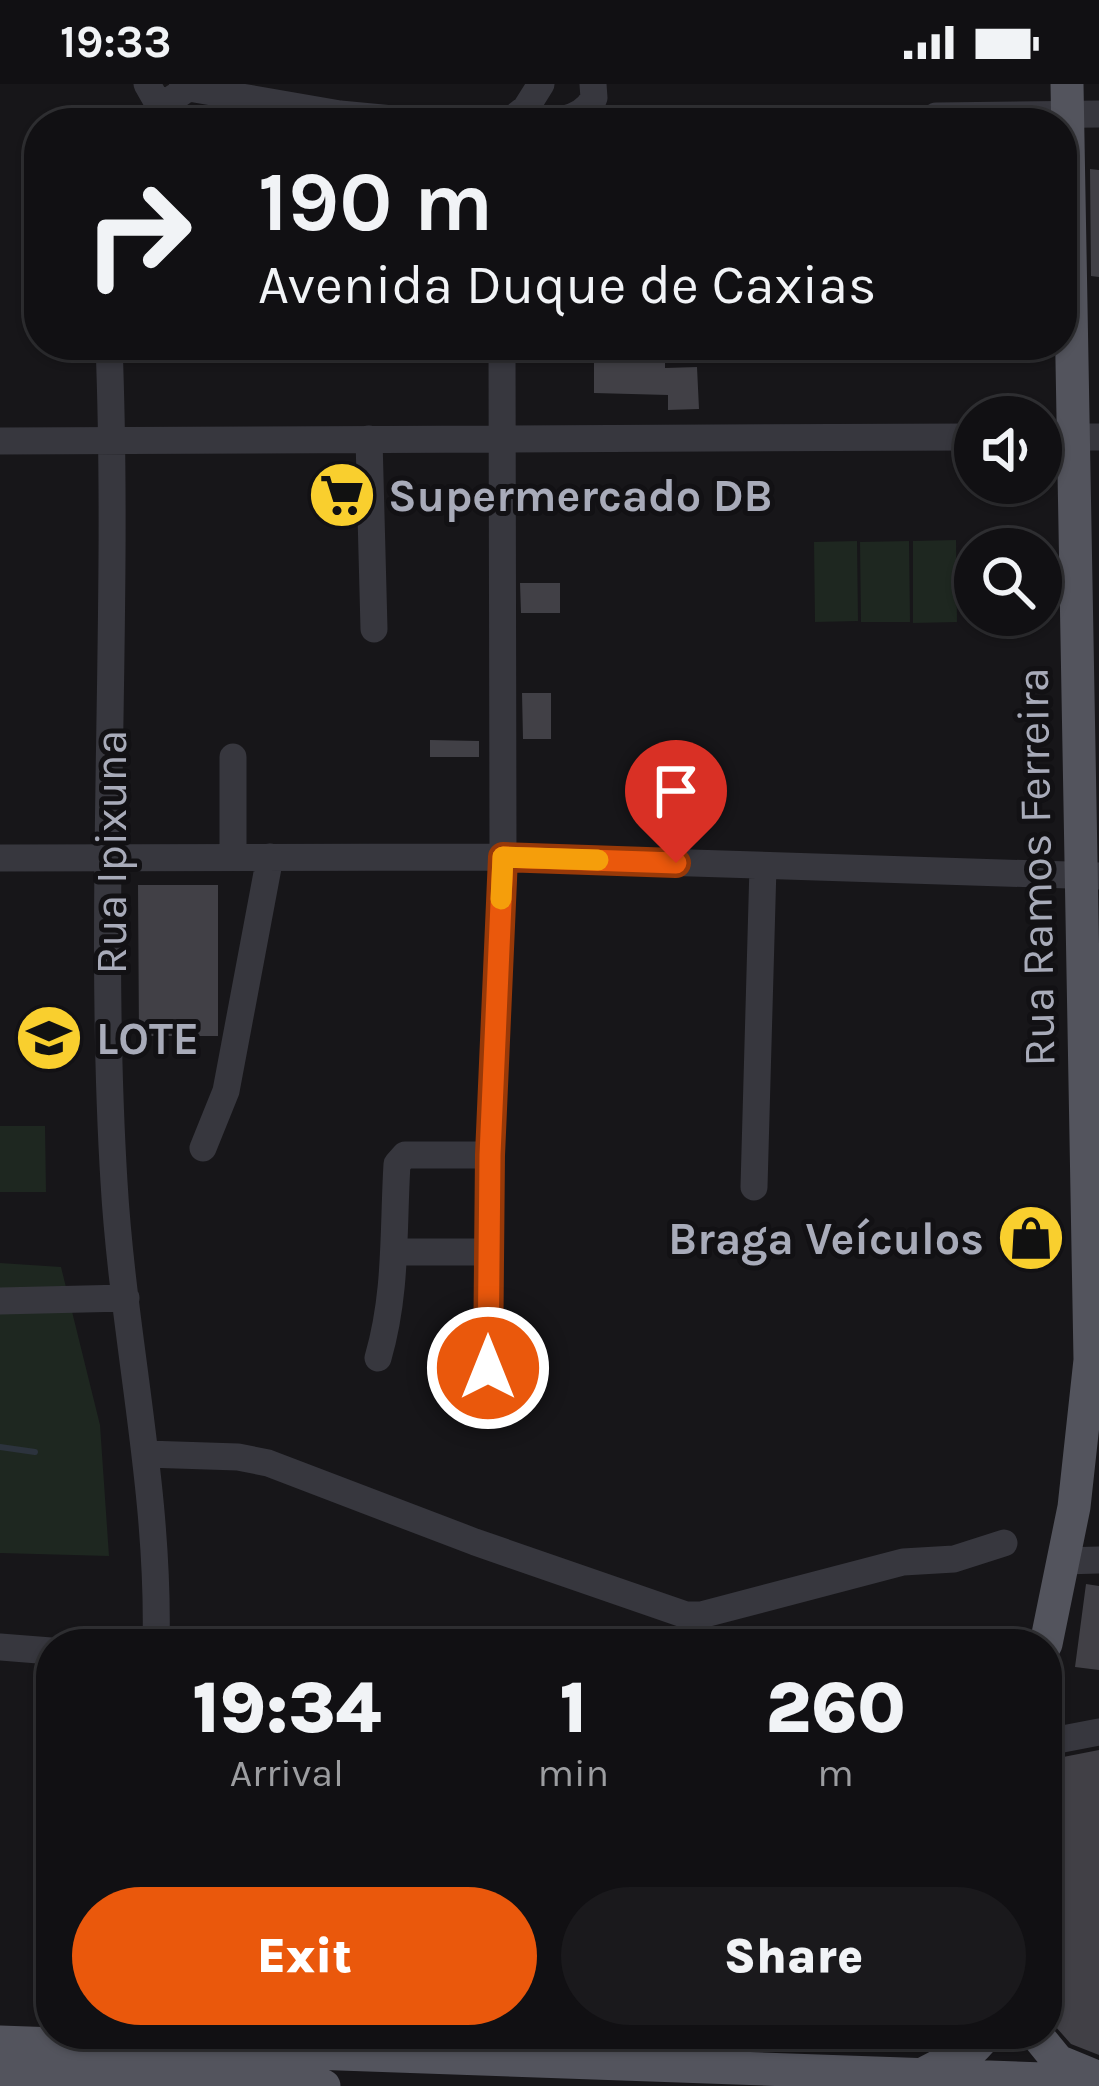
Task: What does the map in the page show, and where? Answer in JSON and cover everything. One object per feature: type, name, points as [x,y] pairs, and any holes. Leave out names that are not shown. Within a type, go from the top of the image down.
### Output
[{"type":"main road","name":"Rua Ramos Ferreira","points":[[1077,152],[1078,104]]},
{"type":"main road","name":"Rua Ramos Ferreira","points":[[1049,1629],[1063,1561],[1086,1509],[1095,1360],[1086,569],[1071,437],[1073,360]]},
{"type":"main road","points":[[0,2042],[36,2047]]},
{"type":"main road","points":[[50,2049],[324,2086]]},
{"type":"main road","points":[[917,2076],[967,2049]]},
{"type":"main road","points":[[1007,2081],[1014,2049]]},
{"type":"main road","points":[[1048,2049],[1058,2061],[1099,2079]]},
{"type":"main road","points":[[0,2073],[135,2061],[563,2074],[1099,2079]]},
{"type":"street","points":[[147,84],[155,98],[166,102],[177,97],[183,86],[306,108]]},
{"type":"street","points":[[1031,108],[1078,104]]},
{"type":"street","name":"Rua Ipixuna","points":[[110,360],[113,1162],[146,1454],[156,1629]]},
{"type":"street","points":[[488,1406],[490,1155],[503,857],[502,360]]},
{"type":"street","points":[[0,441],[954,437]]},
{"type":"street","points":[[369,439],[374,628]]},
{"type":"street","points":[[232,857],[233,757]]},
{"type":"street","points":[[203,1148],[226,1091],[270,857]]},
{"type":"street","points":[[0,858],[503,857],[1090,875]]},
{"type":"street","points":[[754,1186],[763,866]]},
{"type":"street","points":[[378,1358],[391,1306],[400,1158],[490,1155]]},
{"type":"street","points":[[396,1252],[488,1252]]},
{"type":"street","points":[[0,1300],[126,1298]]},
{"type":"street","points":[[146,1454],[238,1457],[268,1463],[686,1615],[700,1616],[903,1562],[972,1555],[1004,1543]]},
{"type":"street","points":[[1063,1561],[1099,1560]]},
{"type":"street","points":[[0,1647],[36,1650]]},
{"type":"street","points":[[1062,1739],[1099,1732]]},
{"type":"shaded area","points":[[954,540],[954,622],[913,623],[913,541]]},
{"type":"shaded area","points":[[857,541],[858,621],[815,622],[814,542]]},
{"type":"shaded area","points":[[909,541],[910,622],[861,622],[860,542]]},
{"type":"shaded area","points":[[0,1126],[45,1126],[46,1192],[0,1192]]},
{"type":"shaded area","points":[[0,1263],[61,1267],[100,1425],[109,1556],[0,1553]]},
{"type":"building","points":[[1090,169],[1099,170],[1099,277],[1091,276]]},
{"type":"building","points":[[665,360],[665,368],[697,367],[699,409],[668,410],[668,395],[594,393],[594,361]]},
{"type":"building","points":[[520,583],[560,583],[560,613],[521,613]]},
{"type":"building","points":[[522,693],[551,693],[551,739],[523,739]]},
{"type":"building","points":[[430,740],[479,741],[479,757],[430,757]]},
{"type":"building","points":[[138,885],[218,885],[218,1036],[139,1036]]},
{"type":"building","points":[[1086,1584],[1099,1586],[1099,1670],[1075,1667]]},
{"type":"building","points":[[1099,1750],[1099,2055],[1071,2044],[1062,2034],[1062,1757]]},
{"type":"waterway","points":[[0,1447],[35,1452]]},
{"type":"slow traffic","points":[[501,899],[503,857],[598,860]]},
{"type":"place","name":"Supermercado DB","points":[[342,495]]},
{"type":"place","name":"LOTE","points":[[49,1038]]},
{"type":"place","name":"Braga Veículos","points":[[1031,1238]]},
{"type":"route","points":[[488,1368],[490,1155],[503,857],[676,863]]}]
